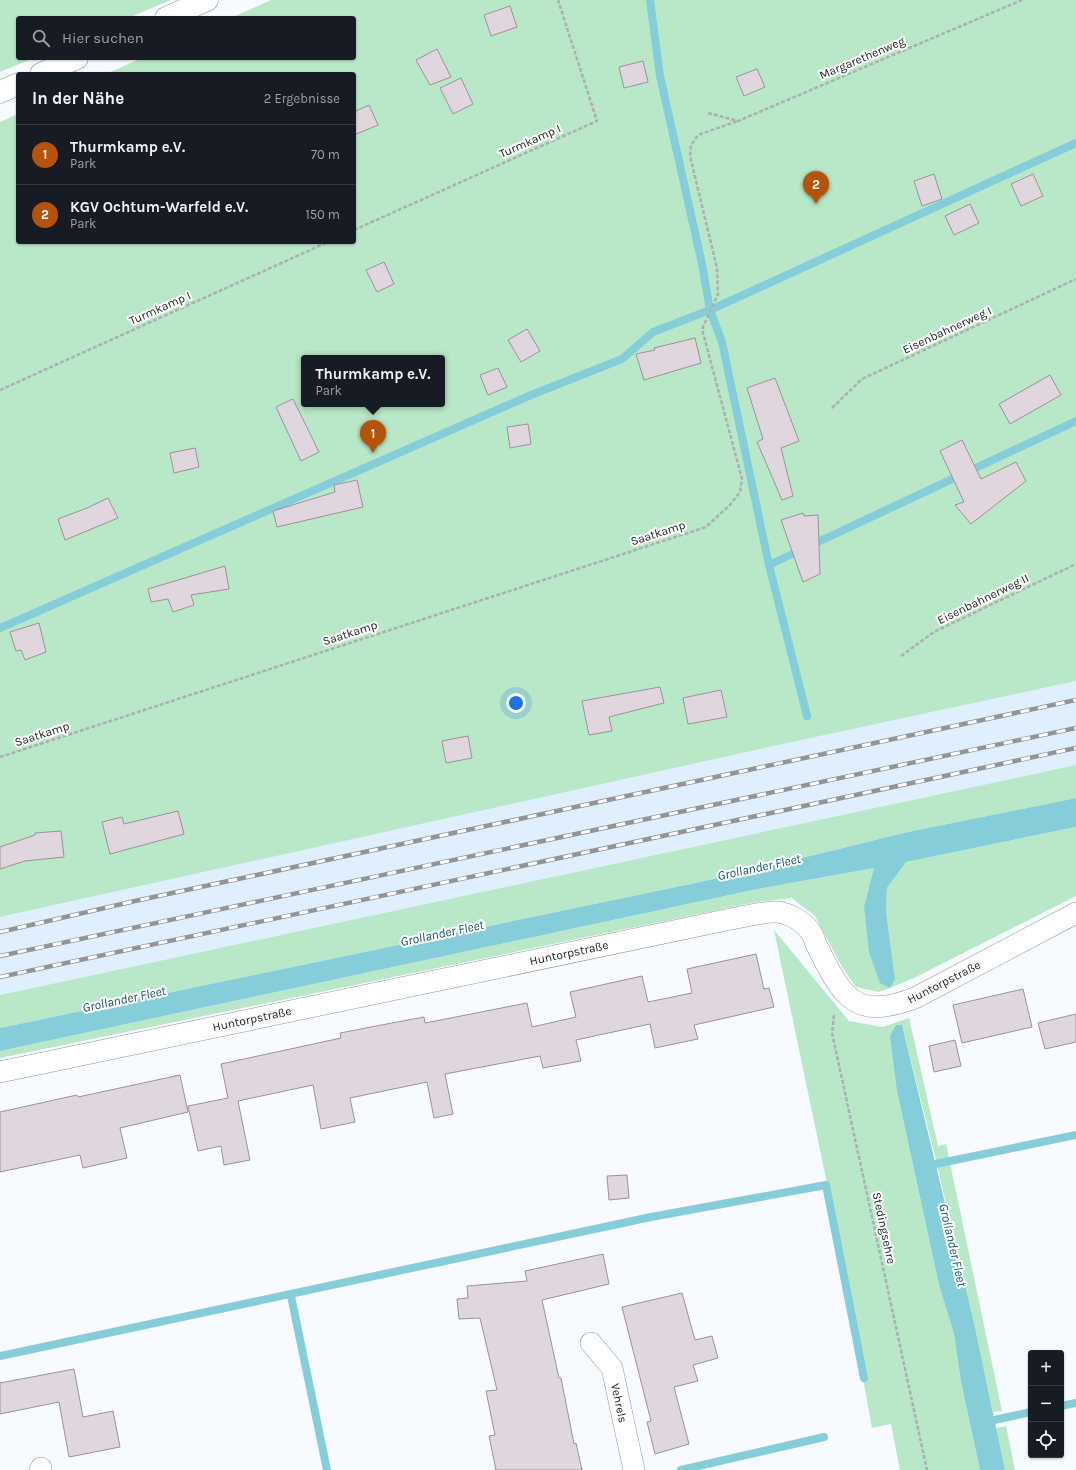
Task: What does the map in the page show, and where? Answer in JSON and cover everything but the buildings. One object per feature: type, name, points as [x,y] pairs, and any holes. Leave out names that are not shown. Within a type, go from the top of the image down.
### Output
[{"type":"street","points":[[171,16],[207,0]]},
{"type":"street","points":[[44,72],[72,60]]},
{"type":"street","points":[[0,92],[16,85]]},
{"type":"street","name":"Huntorpstraße","points":[[0,1072],[703,925],[777,912],[791,916],[804,924],[812,934],[817,947],[841,990],[855,1003],[876,1007],[896,1005],[915,998],[1076,913]]},
{"type":"street","name":"Vehrels","points":[[591,1343],[612,1368],[634,1470]]},
{"type":"path","name":"Turmkamp I","points":[[356,229],[597,120],[558,0]]},
{"type":"path","name":"Margarethenweg","points":[[706,527],[730,505],[740,492],[742,479],[702,329],[718,294],[717,268],[690,156],[691,145],[698,135],[738,121],[1022,0]]},
{"type":"path","points":[[708,113],[738,121]]},
{"type":"path","name":"Turmkamp I","points":[[0,390],[324,244]]},
{"type":"path","name":"Eisenbahnerweg I","points":[[832,408],[862,379],[1076,279]]},
{"type":"path","name":"Saatkamp","points":[[0,757],[706,527]]},
{"type":"path","name":"Eisenbahnerweg II","points":[[901,656],[934,632],[1076,564]]},
{"type":"path","name":"Stedingsehre","points":[[841,990],[834,1010],[832,1032],[927,1470]]},
{"type":"shaded area","points":[[1076,681],[1076,765],[0,995],[0,917],[783,744]]},
{"type":"green space","points":[[0,0],[171,0],[133,16],[16,16],[16,60],[29,60],[0,72]]},
{"type":"green space","points":[[271,0],[1076,0],[1076,681],[783,744],[0,917],[0,122],[16,115],[16,244],[356,244],[356,72],[110,72],[138,60],[356,60],[356,16],[235,16]]},
{"type":"green space","points":[[1076,765],[1076,798],[908,832],[724,877],[0,1028],[0,995]]},
{"type":"green space","points":[[1076,827],[1076,896],[916,977],[879,992],[856,987],[842,967],[815,916],[792,898],[757,902],[0,1058],[0,1051],[753,890],[874,868],[864,906],[895,979],[886,911],[887,888],[906,862]]},
{"type":"green space","points":[[774,930],[849,1021],[883,1027],[909,1018],[938,1146],[946,1144],[1002,1411],[993,1412],[937,1164],[902,1025],[897,1091],[939,1285],[954,1334],[961,1382],[980,1470],[900,1470],[891,1424],[872,1428],[829,1193]]},
{"type":"green space","points":[[1006,1426],[1015,1470],[1005,1470],[996,1428]]},
{"type":"water","points":[[1076,798],[1076,827],[906,862],[887,888],[886,911],[895,979],[890,988],[880,983],[869,952],[864,906],[874,868],[753,890],[0,1051],[0,1028],[724,877],[908,832]]},
{"type":"water","name":"Grollander Fleet","points":[[896,1025],[902,1025],[973,1319],[1005,1470],[980,1470],[961,1382],[954,1334],[939,1285],[897,1091],[890,1036]]},
{"type":"waterway","points":[[650,0],[660,76],[702,264],[710,310],[722,342],[769,565],[807,716]]},
{"type":"waterway","points":[[0,628],[531,395],[622,359],[653,332],[710,310],[1076,143]]},
{"type":"waterway","points":[[769,565],[1076,421]]},
{"type":"waterway","points":[[926,1166],[1076,1135]]},
{"type":"waterway","points":[[0,1356],[651,1217],[826,1185],[864,1378]]},
{"type":"waterway","points":[[291,1296],[327,1470]]},
{"type":"waterway","points":[[1064,1405],[1076,1403]]},
{"type":"waterway","points":[[985,1422],[1028,1413]]},
{"type":"waterway","points":[[681,1470],[824,1437]]},
{"type":"railway","points":[[0,932],[135,901],[1076,700]]},
{"type":"railway","points":[[0,956],[1076,728]]},
{"type":"railway","points":[[0,977],[1076,748]]},
{"type":"place","name":"KGV Ochtum-Warfeld e.V.","points":[[816,204]]},
{"type":"place","name":"Thurmkamp e.V.","points":[[373,453]]}]
